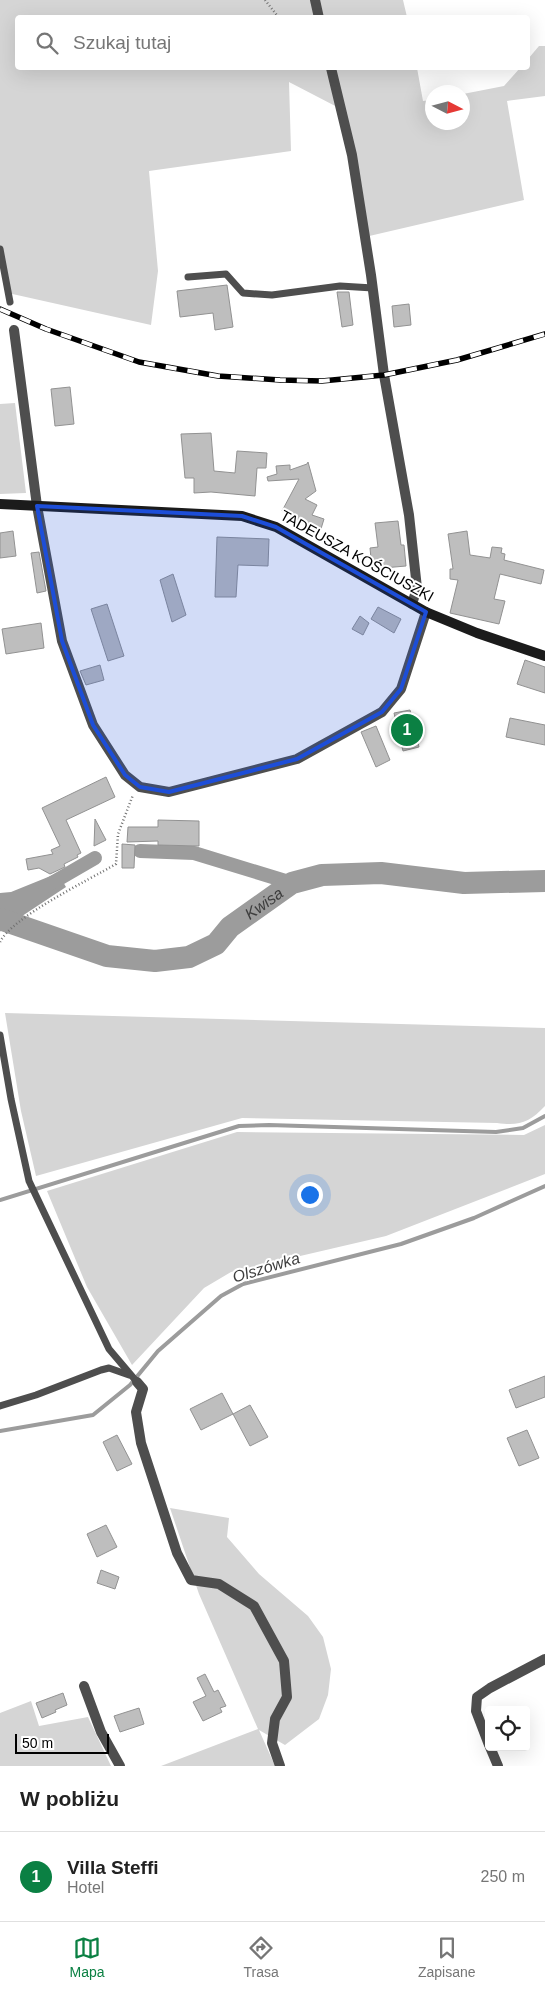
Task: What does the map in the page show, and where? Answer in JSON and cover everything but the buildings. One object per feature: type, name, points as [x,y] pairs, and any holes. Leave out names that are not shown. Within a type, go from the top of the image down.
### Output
[{"type":"main road","name":"TADEUSZA KOŚCIUSZKI","points":[[0,504],[242,516],[276,527],[426,612],[477,633],[545,656]]},
{"type":"street","points":[[315,0],[318,15]]},
{"type":"street","points":[[331,70],[352,155],[373,288],[384,375],[410,524],[417,588],[412,604]]},
{"type":"street","points":[[14,330],[37,506],[62,641],[93,725],[125,775],[140,787],[169,792],[297,759],[382,712],[401,690],[426,612]]},
{"type":"street","points":[[135,1379],[143,1389],[136,1412],[141,1443],[177,1552],[191,1580],[219,1584],[254,1606],[284,1661],[287,1697],[275,1719],[272,1743],[280,1766]]},
{"type":"street","points":[[485,1735],[476,1711],[477,1697],[490,1688],[545,1659]]},
{"type":"street","points":[[84,1686],[101,1732],[120,1766]]},
{"type":"street","points":[[491,1751],[498,1766]]},
{"type":"lane","points":[[0,249],[10,302]]},
{"type":"lane","points":[[188,277],[226,274],[243,293],[272,295],[340,286],[373,288]]},
{"type":"lane","points":[[0,1035],[10,1099],[30,1184],[109,1349],[112,1358],[109,1368]]},
{"type":"lane","points":[[109,1349],[135,1379]]},
{"type":"lane","points":[[0,1406],[36,1396],[109,1368],[135,1379]]},
{"type":"path","points":[[265,0],[277,15]]},
{"type":"path","points":[[0,942],[6,931],[69,890],[116,864],[118,834],[138,785]]},
{"type":"highlighted area","points":[[37,506],[242,516],[276,527],[426,612],[401,689],[382,712],[297,759],[169,792],[140,787],[125,775],[93,725],[62,641]]},
{"type":"shaded area","points":[[0,0],[403,0],[407,15],[15,15],[15,70],[417,70],[423,101],[425,101],[425,130],[470,130],[470,93],[504,86],[518,70],[530,70],[530,57],[539,46],[545,46],[545,96],[507,101],[524,200],[365,237],[341,109],[289,82],[291,151],[149,171],[158,271],[151,325],[8,293],[0,249]]},
{"type":"shaded area","points":[[15,403],[26,493],[0,494],[0,404]]},
{"type":"shaded area","points":[[58,873],[66,887],[0,932],[0,893],[11,892]]},
{"type":"shaded area","points":[[5,1013],[545,1028],[545,1106],[529,1120],[512,1124],[242,1118],[36,1176],[21,1111]]},
{"type":"shaded area","points":[[545,1125],[545,1174],[386,1236],[231,1272],[204,1288],[132,1365],[87,1287],[47,1191],[237,1132],[524,1135]]},
{"type":"shaded area","points":[[170,1508],[229,1518],[227,1537],[259,1574],[308,1616],[323,1637],[331,1669],[328,1695],[319,1719],[285,1745],[259,1730],[275,1766],[161,1766],[258,1729],[199,1594]]},
{"type":"shaded area","points":[[31,1701],[39,1726],[88,1717],[111,1766],[0,1766],[0,1713]]},
{"type":"waterway","points":[[140,851],[194,853],[292,883]]},
{"type":"waterway","points":[[45,887],[95,858]]},
{"type":"waterway","name":"Kwisa","points":[[0,919],[107,956],[155,961],[189,957],[216,944],[230,927],[292,883],[322,875],[381,873],[464,883],[545,881]]},
{"type":"waterway","points":[[0,1200],[239,1126],[269,1125],[496,1132],[523,1128],[545,1116]]},
{"type":"waterway","name":"Olszówka","points":[[0,1431],[93,1415],[130,1385],[158,1351],[221,1296],[243,1284],[401,1244],[474,1218],[545,1186]]},
{"type":"railway","points":[[0,309],[46,329],[139,362],[218,376],[280,380],[322,381],[384,375],[457,360],[545,334]]},
{"type":"place","name":"Villa Steffi","points":[[407,730]]}]
